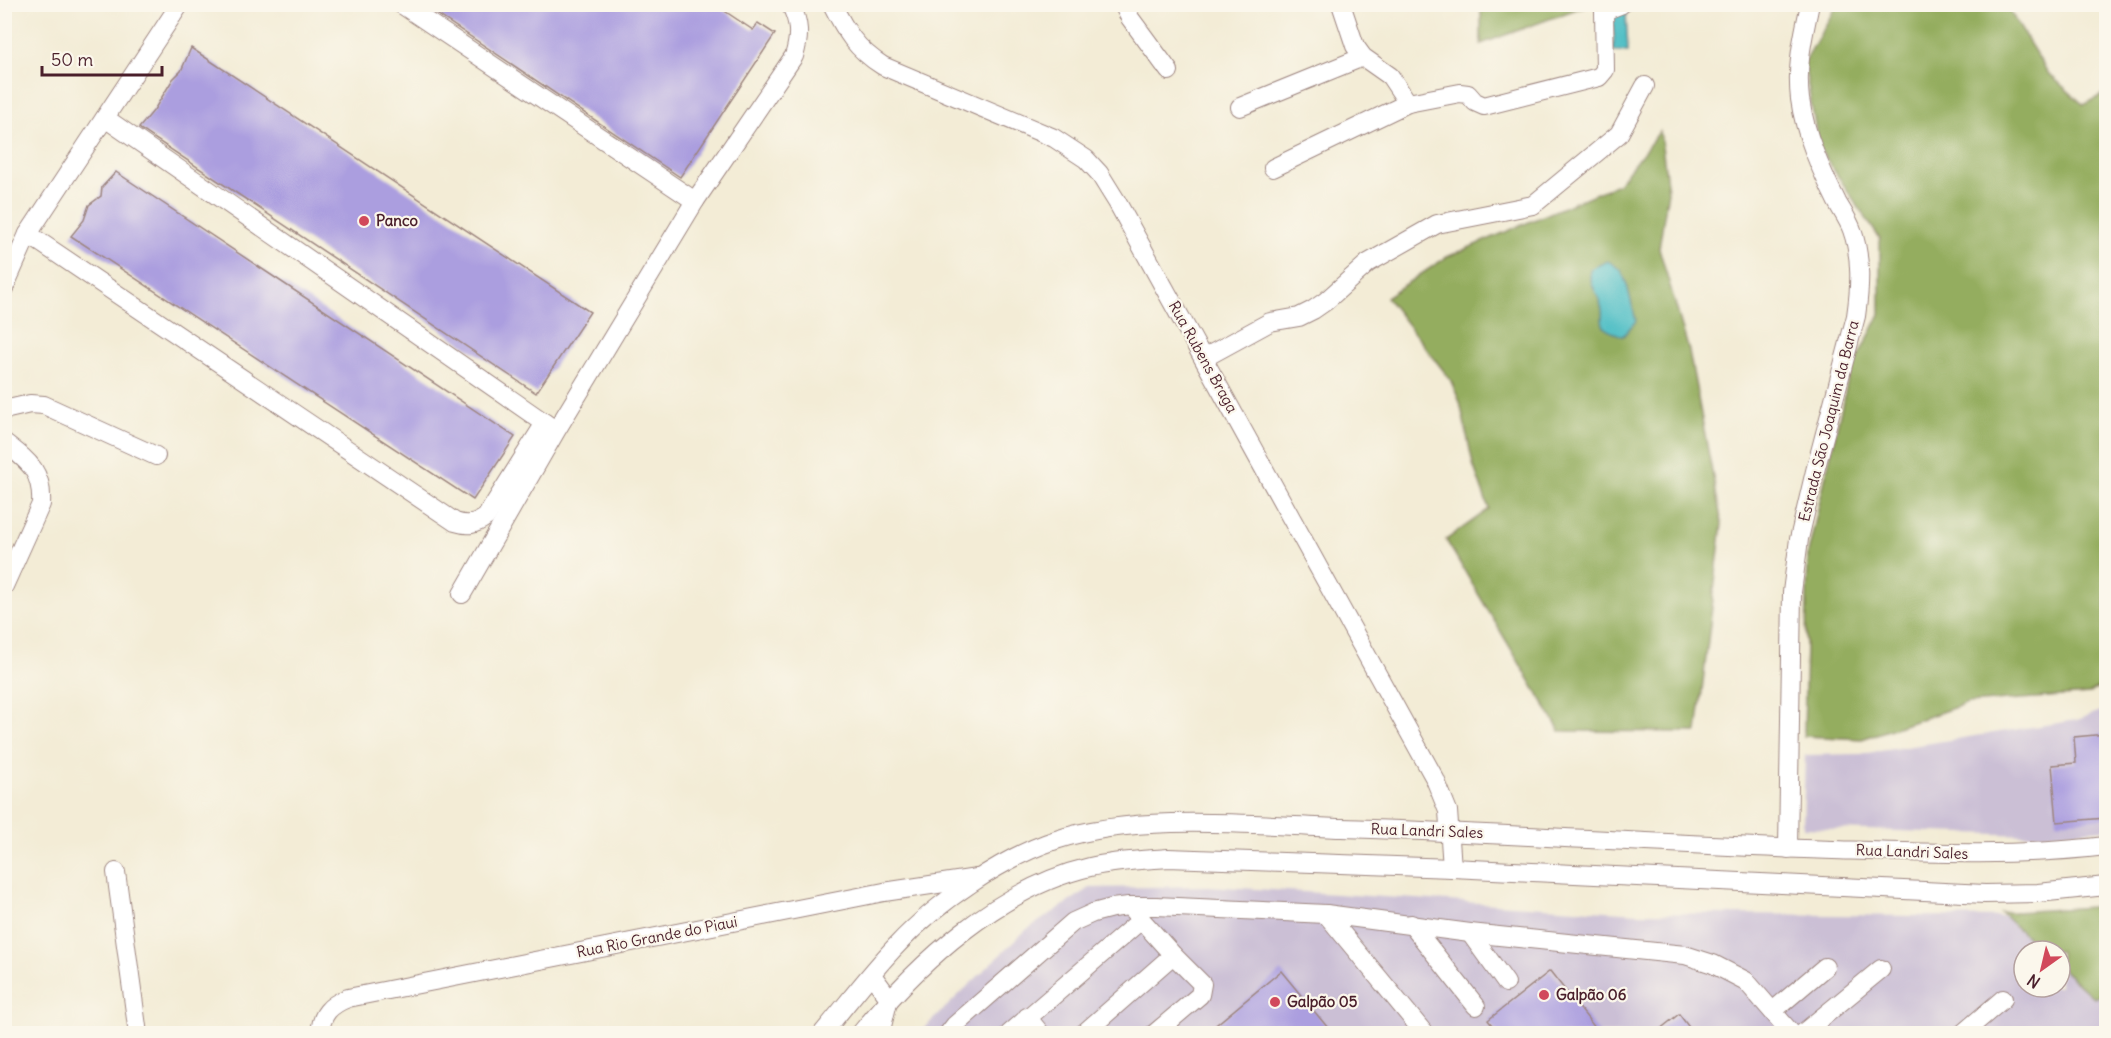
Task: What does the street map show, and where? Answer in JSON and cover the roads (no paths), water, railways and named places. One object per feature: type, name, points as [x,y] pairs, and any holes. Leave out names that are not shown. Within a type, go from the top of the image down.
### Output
[{"type":"street","points":[[4,288],[28,234],[180,4]]},
{"type":"street","points":[[400,4],[694,201]]},
{"type":"street","points":[[28,234],[455,522],[466,525],[477,523],[486,517],[551,427],[694,201],[794,56],[799,42],[799,29],[790,4]]},
{"type":"street","name":"Rua Rubens Braga","points":[[832,4],[846,32],[864,52],[883,66],[1054,138],[1086,159],[1099,173],[1204,358],[1436,779],[1448,811],[1452,868]]},
{"type":"street","points":[[1123,4],[1130,18],[1169,71]]},
{"type":"street","points":[[1341,4],[1354,46],[1363,57],[1390,76],[1408,103]]},
{"type":"street","points":[[1273,168],[1408,103],[1460,93],[1468,94],[1475,102],[1484,106],[1599,77],[1605,70],[1605,11],[1622,4]]},
{"type":"street","name":"Estrada São Joaquim da Barra","points":[[1788,849],[1792,592],[1799,539],[1856,316],[1860,262],[1852,230],[1836,200],[1810,139],[1800,100],[1798,61],[1810,4]]},
{"type":"street","points":[[1240,107],[1363,57]]},
{"type":"street","points":[[1204,358],[1270,322],[1299,317],[1313,310],[1368,263],[1437,224],[1533,205],[1619,134],[1645,86]]},
{"type":"street","points":[[105,118],[551,427]]},
{"type":"street","points":[[4,410],[30,404],[44,405],[156,456]]},
{"type":"street","points":[[462,594],[551,427]]},
{"type":"street","points":[[4,442],[32,466],[38,474],[42,489],[41,504],[4,586]]},
{"type":"street","name":"Rua Landri Sales","points":[[822,1034],[897,945],[922,921],[979,878],[1023,853],[1054,840],[1082,833],[1121,828],[1193,824],[1450,831],[1788,849],[1981,855],[2062,851],[2106,846]]},
{"type":"street","points":[[860,1034],[889,998],[945,945],[1002,905],[1051,879],[1090,867],[1130,860],[1168,858],[1452,868],[1985,894],[2038,893],[2106,886]]},
{"type":"street","points":[[116,872],[138,1034]]},
{"type":"street","name":"Rua Rio Grande do Piaui","points":[[321,1034],[322,1018],[327,1010],[335,1003],[360,995],[849,899],[979,878]]},
{"type":"street","points":[[1009,1034],[1135,913],[1156,906],[1326,914],[1470,933],[1685,955],[1713,964],[1746,981],[1792,1034]]},
{"type":"street","points":[[948,1034],[955,1025],[1073,922],[1092,913],[1112,908],[1135,913],[1202,984],[1200,995],[1154,1034]]},
{"type":"street","points":[[1326,914],[1425,1034]]},
{"type":"street","points":[[1411,924],[1476,1006]]},
{"type":"street","points":[[1470,933],[1506,983]]},
{"type":"street","points":[[1083,1034],[1173,955]]},
{"type":"street","points":[[1773,1011],[1825,968]]},
{"type":"street","points":[[1802,1034],[1881,969]]},
{"type":"street","points":[[872,975],[889,998]]},
{"type":"street","points":[[880,1034],[889,998]]},
{"type":"street","points":[[1962,1034],[2003,999]]},
{"type":"street","points":[[1027,1017],[1041,1034]]},
{"type":"water","points":[[1626,14],[1628,52],[1613,51],[1614,36],[1611,15]]},
{"type":"water","points":[[1608,261],[1621,270],[1636,321],[1623,336],[1603,326],[1601,305],[1591,280],[1590,269]]},
{"type":"place","name":"Panco","points":[[364,221]]},
{"type":"place","name":"Galpão 06","points":[[1544,995]]},
{"type":"place","name":"Galpão 05","points":[[1275,1002]]}]
